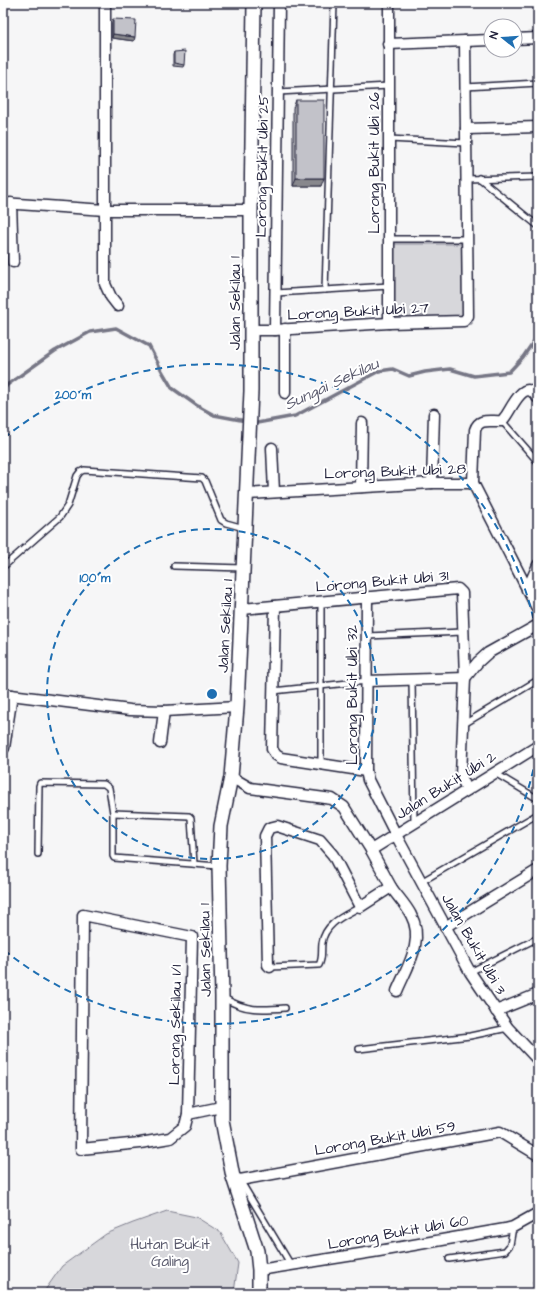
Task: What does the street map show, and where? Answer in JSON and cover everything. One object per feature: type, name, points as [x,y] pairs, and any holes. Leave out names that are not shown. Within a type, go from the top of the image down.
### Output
[{"type":"street","points":[[104,3],[105,284],[111,298],[118,306]]},
{"type":"street","name":"Jalan Sekilau 1","points":[[254,3],[251,210],[251,391],[244,568],[237,707],[231,777],[221,826],[219,866],[222,997],[222,1120],[236,1178],[254,1239],[259,1270],[259,1293]]},
{"type":"street","name":"Lorong Bukit Ubi 25","points":[[279,3],[276,293],[285,392]]},
{"type":"street","name":"Lorong Bukit Ubi 26","points":[[388,3],[389,324]]},
{"type":"street","points":[[523,39],[538,38]]},
{"type":"street","points":[[388,44],[483,40]]},
{"type":"street","points":[[465,41],[467,240]]},
{"type":"street","points":[[466,129],[538,127]]},
{"type":"street","points":[[13,262],[7,203],[105,210],[251,210]]},
{"type":"street","name":"Lorong Bukit Ubi 27","points":[[251,330],[280,330],[464,321],[468,316],[467,240]]},
{"type":"street","points":[[474,483],[476,426],[485,420],[502,421],[522,391],[531,391],[538,398]]},
{"type":"street","points":[[432,483],[434,414]]},
{"type":"street","points":[[362,423],[362,487]]},
{"type":"street","points":[[272,448],[274,492]]},
{"type":"street","name":"Lorong Bukit Ubi 28","points":[[247,494],[432,483],[474,483],[538,610]]},
{"type":"street","points":[[528,590],[538,565]]},
{"type":"street","name":"Lorong Bukit Ubi 31","points":[[242,609],[458,589],[462,593],[465,678],[461,776],[467,790]]},
{"type":"street","name":"Lorong Bukit Ubi 32","points":[[367,597],[366,771],[368,780],[396,835]]},
{"type":"street","points":[[275,606],[272,749],[276,755],[281,758],[366,771]]},
{"type":"street","points":[[367,680],[465,678],[478,662],[488,653],[538,624]]},
{"type":"street","points":[[4,748],[7,694],[130,710],[164,711],[237,707]]},
{"type":"street","points":[[160,743],[164,711]]},
{"type":"street","name":"Jalan Bukit Ubi 2","points":[[371,850],[538,746]]},
{"type":"street","points":[[231,777],[250,788],[332,799],[344,807],[371,850],[391,887],[411,915],[417,932],[416,948],[397,991]]},
{"type":"street","points":[[270,967],[268,965],[264,836],[269,828],[277,826],[320,840],[333,855],[360,907],[391,887]]},
{"type":"street","name":"Jalan Bukit Ubi 3","points":[[396,835],[470,972],[508,1028],[538,1060]]},
{"type":"street","points":[[445,927],[538,870]]},
{"type":"street","name":"Lorong Sekilau 1/1","points":[[84,915],[192,938],[188,1114],[185,1126],[170,1138],[140,1143],[81,1149],[84,915]]},
{"type":"street","points":[[496,1011],[538,994]]},
{"type":"street","points":[[188,1114],[221,1107]]},
{"type":"street","name":"Lorong Bukit Ubi 59","points":[[236,1178],[500,1132],[538,1155]]},
{"type":"street","name":"Lorong Bukit Ubi 60","points":[[259,1270],[379,1251],[513,1227],[538,1213]]},
{"type":"lane","points":[[325,290],[334,3]]},
{"type":"lane","points":[[465,87],[538,84]]},
{"type":"lane","points":[[278,92],[389,86]]},
{"type":"lane","points":[[389,139],[466,143]]},
{"type":"lane","points":[[466,179],[538,177]]},
{"type":"lane","points":[[479,178],[538,226]]},
{"type":"lane","points":[[389,239],[467,240]]},
{"type":"lane","points":[[276,293],[389,286]]},
{"type":"lane","points":[[502,421],[538,462]]},
{"type":"lane","points":[[3,568],[60,517],[68,505],[77,476],[84,470],[202,478],[221,520],[226,523],[245,528]]},
{"type":"lane","points":[[174,566],[244,568]]},
{"type":"lane","points":[[321,601],[321,764]]},
{"type":"lane","points":[[367,636],[463,632]]},
{"type":"lane","points":[[412,679],[414,823]]},
{"type":"lane","points":[[273,691],[367,680]]},
{"type":"lane","points":[[464,724],[538,680]]},
{"type":"lane","points":[[495,773],[538,799]]},
{"type":"lane","points":[[38,854],[40,784],[104,784],[110,788],[113,813],[114,858],[219,866]]},
{"type":"lane","points":[[113,813],[190,816],[194,864]]},
{"type":"lane","points":[[421,882],[538,814]]},
{"type":"lane","points":[[270,967],[319,965],[322,960],[324,937],[330,926],[333,922],[360,907]]},
{"type":"lane","points":[[470,972],[538,938]]},
{"type":"lane","points":[[222,997],[233,1004],[246,1008],[263,1010],[285,1008]]},
{"type":"lane","points":[[359,1050],[470,1036],[508,1028]]},
{"type":"lane","points":[[236,1178],[291,1265]]},
{"type":"lane","points":[[449,1259],[505,1251],[510,1246],[513,1227]]},
{"type":"green space","points":[[394,244],[471,244],[472,324],[394,328]]},
{"type":"green space","name":"Hutan Bukit Galing","points":[[167,1211],[196,1217],[220,1232],[238,1263],[234,1293],[43,1293],[62,1266],[106,1234]]},
{"type":"building","points":[[113,19],[136,20],[135,37],[113,34]]},
{"type":"building","points":[[185,51],[184,65],[174,63],[174,52]]},
{"type":"building","points":[[296,100],[324,100],[324,178],[296,178]]},
{"type":"waterway","name":"Sungai Sekilau","points":[[3,391],[7,385],[55,351],[90,332],[116,328],[149,346],[172,388],[196,405],[214,415],[246,421]]},
{"type":"waterway","name":"Sungai Sekilau","points":[[252,422],[257,423],[295,416],[379,371],[393,369],[409,376],[425,372],[450,369],[474,376],[509,372],[523,357],[538,335]]},
{"type":"waterway","points":[[534,1283],[538,1281]]}]
